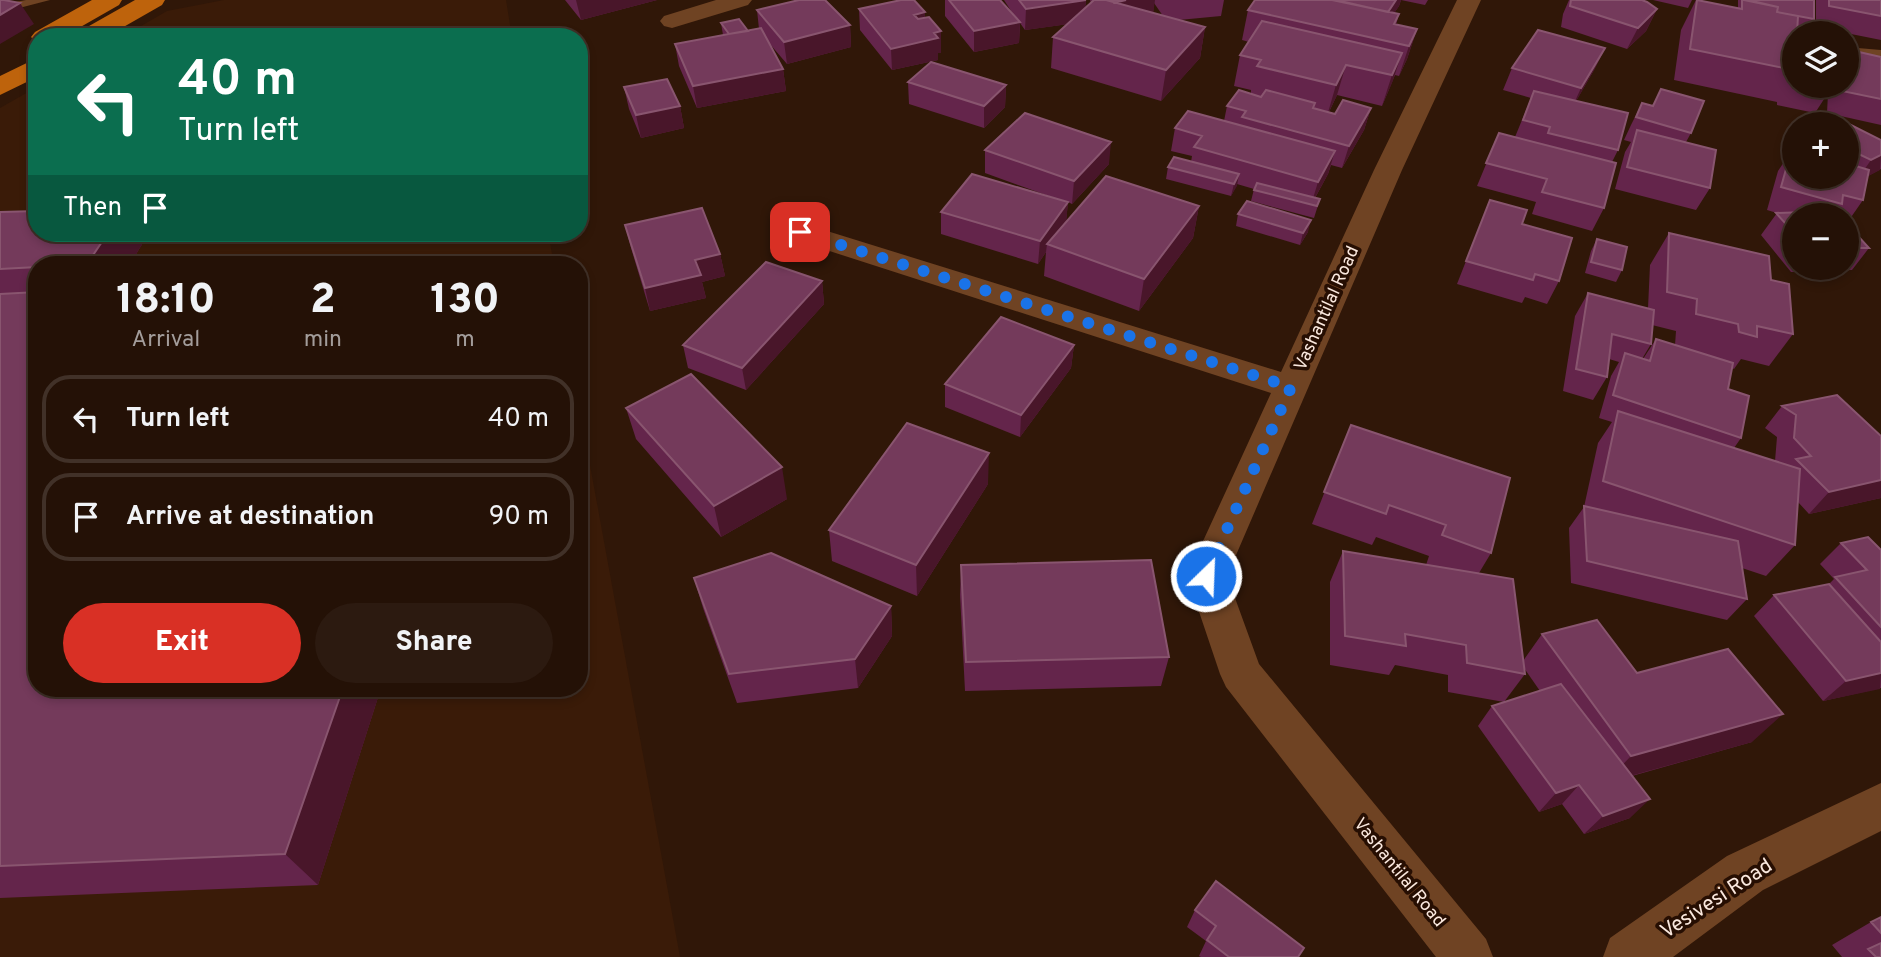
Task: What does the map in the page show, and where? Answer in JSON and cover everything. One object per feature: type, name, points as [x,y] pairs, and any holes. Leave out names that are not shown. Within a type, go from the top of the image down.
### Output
[{"type":"main road","points":[[60,28],[110,0]]},
{"type":"main road","points":[[104,28],[153,0]]},
{"type":"main road","points":[[0,61],[28,46]]},
{"type":"main road","points":[[0,87],[28,71]]},
{"type":"street","points":[[672,21],[740,0]]},
{"type":"street","name":"Vashantilal Road","points":[[1468,0],[1388,170],[1206,576],[1241,674],[1468,957]]},
{"type":"street","points":[[800,232],[1291,387]]},
{"type":"street","name":"Vesivesi Road","points":[[1629,957],[1745,873],[1881,806]]},
{"type":"lane","points":[[0,9],[44,0]]},
{"type":"lane","points":[[1859,52],[1881,54]]},
{"type":"shaded area","points":[[224,0],[506,0],[511,28],[138,28],[167,11]]},
{"type":"shaded area","points":[[28,92],[28,242],[550,242],[552,256],[28,256],[28,697],[588,697],[588,454],[680,957],[0,957],[0,108]]},
{"type":"building","points":[[0,0],[4,0],[20,3],[0,15]]},
{"type":"building","points":[[799,0],[825,0],[850,25],[784,42],[757,10]]},
{"type":"building","points":[[914,0],[925,12],[914,15],[918,19],[929,17],[941,31],[934,33],[938,38],[891,49],[859,9]]},
{"type":"building","points":[[949,0],[1000,0],[1020,22],[974,31]]},
{"type":"building","points":[[1019,0],[1086,0],[1026,9]]},
{"type":"building","points":[[1094,0],[1106,0],[1205,27],[1166,70],[1053,37]]},
{"type":"building","points":[[1255,0],[1332,0],[1399,14],[1394,24],[1417,29],[1409,46],[1248,10]]},
{"type":"building","points":[[1336,0],[1396,0],[1388,12]]},
{"type":"building","points":[[1571,0],[1642,0],[1657,9],[1638,28],[1570,6]]},
{"type":"building","points":[[1697,0],[1742,9],[1744,0],[1778,7],[1777,12],[1798,16],[1798,21],[1782,21],[1782,68],[1690,49]]},
{"type":"building","points":[[1748,0],[1814,0],[1814,19],[1777,12],[1778,7]]},
{"type":"building","points":[[1829,0],[1881,0],[1881,16],[1829,6]]},
{"type":"building","points":[[739,19],[748,31],[729,34],[721,23]]},
{"type":"building","points":[[1262,21],[1402,53],[1392,75],[1346,65],[1336,85],[1257,66],[1261,60],[1240,55]]},
{"type":"building","points":[[761,28],[783,69],[693,86],[675,44]]},
{"type":"building","points":[[1538,30],[1605,48],[1581,88],[1512,68]]},
{"type":"building","points":[[1859,52],[1881,57],[1881,99],[1859,94]]},
{"type":"building","points":[[931,62],[1006,85],[984,106],[908,82]]},
{"type":"building","points":[[667,79],[680,106],[636,115],[624,87]]},
{"type":"building","points":[[1661,89],[1704,101],[1691,133],[1636,117],[1642,103],[1653,106]]},
{"type":"building","points":[[1239,90],[1261,97],[1266,90],[1315,103],[1313,108],[1335,114],[1343,100],[1371,108],[1349,146],[1242,117],[1246,111],[1227,106]]},
{"type":"building","points":[[1534,91],[1628,113],[1618,150],[1548,133],[1550,127],[1523,120]]},
{"type":"building","points":[[1188,111],[1335,151],[1318,182],[1194,147],[1202,136],[1175,128]]},
{"type":"building","points":[[1025,113],[1111,142],[1074,181],[985,150]]},
{"type":"building","points":[[1859,129],[1881,140],[1881,155],[1871,160],[1859,154]]},
{"type":"building","points":[[1637,130],[1716,150],[1710,188],[1627,167]]},
{"type":"building","points":[[1499,133],[1616,163],[1604,208],[1542,192],[1547,179],[1486,163]]},
{"type":"building","points":[[1174,157],[1239,174],[1234,184],[1168,167]]},
{"type":"building","points":[[1859,167],[1869,170],[1863,200],[1843,195],[1842,203],[1788,189],[1859,189]]},
{"type":"building","points":[[972,174],[1068,202],[1040,241],[941,212]]},
{"type":"building","points":[[1106,176],[1199,206],[1144,279],[1047,244]]},
{"type":"building","points":[[1257,183],[1320,199],[1317,206],[1254,190]]},
{"type":"building","points":[[1490,200],[1527,210],[1522,224],[1572,238],[1559,281],[1535,274],[1533,280],[1466,261]]},
{"type":"building","points":[[1247,201],[1311,220],[1303,233],[1238,214]]},
{"type":"building","points":[[702,208],[720,254],[695,260],[701,275],[645,288],[625,225]]},
{"type":"building","points":[[28,211],[28,242],[102,242],[92,256],[28,256],[28,267],[0,269],[0,212]]},
{"type":"building","points":[[1669,233],[1769,256],[1771,280],[1789,284],[1793,334],[1757,326],[1757,337],[1739,332],[1738,324],[1696,314],[1697,299],[1667,292]]},
{"type":"building","points":[[1859,237],[1869,248],[1859,248]]},
{"type":"building","points":[[1597,239],[1627,247],[1622,270],[1591,262]]},
{"type":"building","points":[[766,262],[822,281],[742,368],[683,345]]},
{"type":"building","points":[[28,292],[28,697],[340,697],[285,854],[0,866],[0,294]]},
{"type":"building","points":[[1588,293],[1654,310],[1651,344],[1612,334],[1607,377],[1576,369]]},
{"type":"building","points":[[1001,317],[1074,345],[1021,415],[945,384]]},
{"type":"building","points":[[1656,339],[1733,363],[1728,389],[1749,396],[1741,438],[1613,395],[1625,353],[1650,361]]},
{"type":"building","points":[[691,374],[782,467],[714,506],[626,408]]},
{"type":"building","points":[[1837,395],[1881,436],[1881,480],[1829,492],[1796,459],[1811,456],[1794,438],[1796,415],[1782,406]]},
{"type":"building","points":[[1618,411],[1800,469],[1795,545],[1603,481]]},
{"type":"building","points":[[907,423],[989,453],[916,565],[829,530]]},
{"type":"building","points":[[1351,425],[1510,478],[1491,553],[1442,535],[1446,525],[1389,505],[1386,514],[1324,492]]},
{"type":"building","points":[[1584,506],[1738,541],[1747,599],[1587,561]]},
{"type":"building","points":[[1868,537],[1881,550],[1881,627],[1835,577],[1867,570],[1841,543]]},
{"type":"building","points":[[1343,551],[1513,579],[1525,674],[1467,663],[1466,645],[1405,634],[1406,646],[1345,636]]},
{"type":"building","points":[[771,553],[891,606],[855,659],[729,674],[694,578]]},
{"type":"building","points":[[1151,560],[1169,657],[966,662],[961,565]]},
{"type":"building","points":[[1829,584],[1881,642],[1881,673],[1846,681],[1774,595]]},
{"type":"building","points":[[1597,620],[1637,673],[1728,649],[1783,714],[1631,756],[1542,634]]},
{"type":"building","points":[[1561,684],[1650,799],[1603,816],[1579,785],[1556,793],[1492,706]]},
{"type":"building","points":[[1216,881],[1304,948],[1298,957],[1229,957],[1207,940],[1216,926],[1195,910]]},
{"type":"building","points":[[1881,917],[1881,933],[1871,922]]},
{"type":"building","points":[[1881,943],[1881,957],[1876,957],[1868,949]]},
{"type":"route","points":[[800,232],[1291,387],[1206,576]]}]
